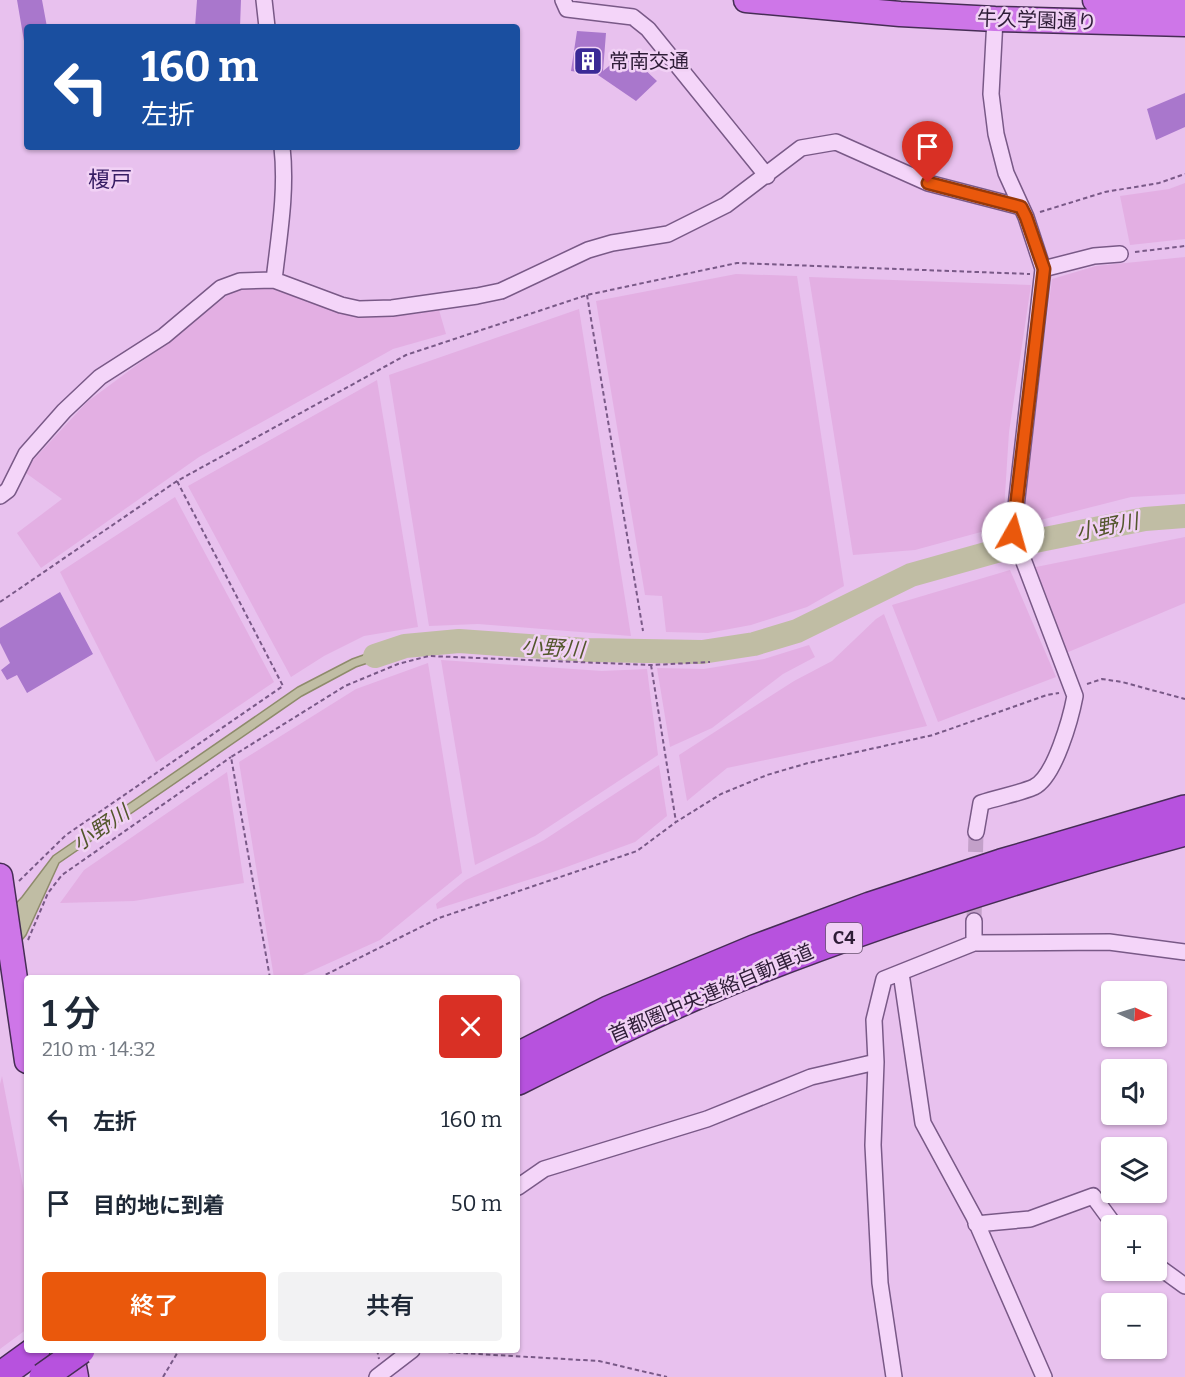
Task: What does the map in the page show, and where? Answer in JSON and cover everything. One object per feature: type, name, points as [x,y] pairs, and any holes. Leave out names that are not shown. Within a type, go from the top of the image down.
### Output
[{"type":"highway","name":"牛久学園通り","points":[[746,0],[900,14],[1185,24]]},
{"type":"highway","name":"牛久学園通り","points":[[1095,0],[1185,1]]},
{"type":"highway","name":"首都圏中央連絡自動車道","points":[[520,1055],[608,1010],[818,925],[1000,863],[1185,809]]},
{"type":"highway","name":"首都圏中央連絡自動車道","points":[[520,1080],[616,1032],[748,975],[876,926],[1004,884],[1185,832]]},
{"type":"highway","points":[[3,894],[19,950],[24,1019]]},
{"type":"highway","points":[[0,1376],[32,1353]]},
{"type":"highway","points":[[72,1353],[76,1377]]},
{"type":"highway","points":[[43,1377],[77,1353]]},
{"type":"street","points":[[264,0],[267,24]]},
{"type":"street","points":[[563,0],[567,9],[633,17],[648,28],[767,176]]},
{"type":"street","points":[[976,832],[981,802],[1036,786],[1055,762],[1075,696],[1013,533],[1044,269],[1006,173],[996,134],[991,94],[995,19]]},
{"type":"street","points":[[0,496],[8,490],[26,454],[64,411],[100,377],[164,336],[221,288],[240,281],[274,280],[341,305],[359,309],[392,308],[501,291],[588,250],[612,243],[668,234],[726,205],[801,148],[837,142],[928,183],[1023,212]]},
{"type":"street","points":[[274,280],[282,216],[285,169],[282,150]]},
{"type":"street","points":[[1044,269],[1094,256],[1120,254]]},
{"type":"street","points":[[974,921],[974,943]]},
{"type":"street","points":[[894,1377],[880,1283],[873,1145],[876,1062],[874,1020],[884,980],[974,943],[1109,942],[1185,952]]},
{"type":"street","points":[[901,973],[924,1123],[976,1224],[1044,1377]]},
{"type":"street","points":[[520,1186],[544,1169],[707,1119],[812,1077],[876,1062]]},
{"type":"street","points":[[976,1224],[1030,1219],[1093,1197],[1107,1215]]},
{"type":"street","points":[[1167,1273],[1185,1286]]},
{"type":"street","points":[[377,1377],[407,1353]]},
{"type":"path","points":[[1023,212],[1105,192],[1159,183],[1185,174]]},
{"type":"path","points":[[1120,254],[1185,246]]},
{"type":"path","points":[[0,602],[177,481],[406,355],[587,295],[737,264],[1032,274],[1044,269]]},
{"type":"path","points":[[587,295],[643,631]]},
{"type":"path","points":[[3,894],[66,835],[283,686],[177,481]]},
{"type":"path","points":[[19,950],[48,893],[62,875],[231,757],[345,686],[398,664],[429,656],[651,665],[710,662]]},
{"type":"path","points":[[651,665],[676,822]]},
{"type":"path","points":[[325,975],[440,918],[637,851],[676,822],[721,794],[767,775],[808,763],[933,735],[1047,695],[1072,690],[1102,679],[1185,699]]},
{"type":"path","points":[[231,757],[269,975]]},
{"type":"path","points":[[163,1377],[177,1353]]},
{"type":"path","points":[[462,1353],[599,1361],[667,1377]]},
{"type":"shaded area","points":[[1185,183],[1185,239],[1130,245],[1120,196],[1169,189]]},
{"type":"shaded area","points":[[1185,257],[1185,494],[1131,497],[1021,525],[1052,279],[1096,266]]},
{"type":"shaded area","points":[[736,274],[797,276],[844,586],[807,607],[751,625],[708,633],[666,632],[662,596],[645,595],[596,301]]},
{"type":"shaded area","points":[[809,277],[1031,285],[1009,432],[1003,526],[915,550],[853,555]]},
{"type":"shaded area","points":[[261,285],[351,315],[414,314],[439,310],[446,334],[393,349],[199,457],[41,568],[17,533],[62,499],[23,471],[87,402],[239,286]]},
{"type":"shaded area","points":[[579,309],[631,636],[478,624],[429,626],[389,375]]},
{"type":"shaded area","points":[[377,380],[418,627],[364,636],[324,656],[291,677],[188,486]]},
{"type":"shaded area","points":[[175,497],[274,682],[156,762],[60,572]]},
{"type":"shaded area","points":[[1185,537],[1185,603],[1066,653],[1031,568]]},
{"type":"shaded area","points":[[1010,570],[1056,677],[938,722],[892,605]]},
{"type":"shaded area","points":[[884,614],[927,726],[727,768],[687,801],[679,755],[794,681],[832,661]]},
{"type":"shaded area","points":[[809,645],[815,657],[783,674],[712,728],[670,747],[657,668],[704,669],[764,659]]},
{"type":"shaded area","points":[[441,660],[602,671],[647,669],[658,755],[535,836],[475,865]]},
{"type":"shaded area","points":[[428,663],[462,873],[380,940],[303,975],[274,975],[239,762],[356,689]]},
{"type":"shaded area","points":[[659,765],[667,816],[635,842],[553,872],[437,909],[436,904],[466,880],[544,840]]},
{"type":"shaded area","points":[[227,772],[244,883],[134,901],[60,903],[84,870]]},
{"type":"shaded area","points":[[2,1076],[24,1191],[24,1331],[0,1349],[0,1084]]},
{"type":"water","points":[[405,640],[404,651],[356,667],[302,696],[59,863],[26,935],[0,967],[0,920],[22,897],[53,856],[298,687],[352,659]]},
{"type":"building","points":[[17,0],[42,0],[46,24],[24,24],[24,41]]},
{"type":"building","points":[[197,0],[241,0],[240,24],[195,24]]},
{"type":"building","name":"常南交通","points":[[577,31],[606,33],[603,71],[626,52],[657,81],[636,101],[598,75],[571,71]]},
{"type":"building","points":[[1185,93],[1185,127],[1156,140],[1147,109]]},
{"type":"building","points":[[60,592],[93,654],[27,693],[17,675],[7,680],[1,670],[10,663],[0,643],[0,628]]},
{"type":"waterway","name":"小野川","points":[[375,656],[405,646],[459,641],[586,650],[702,652],[754,644],[797,631],[911,575],[1025,543],[1145,519],[1185,516]]},
{"type":"tunnel","points":[[974,921],[976,832]]},
{"type":"place","name":"常南交通","points":[[588,61]]},
{"type":"district","name":"榎戸","points":[[110,179]]},
{"type":"route","points":[[928,183],[1021,207],[1044,269],[1013,533]]}]
